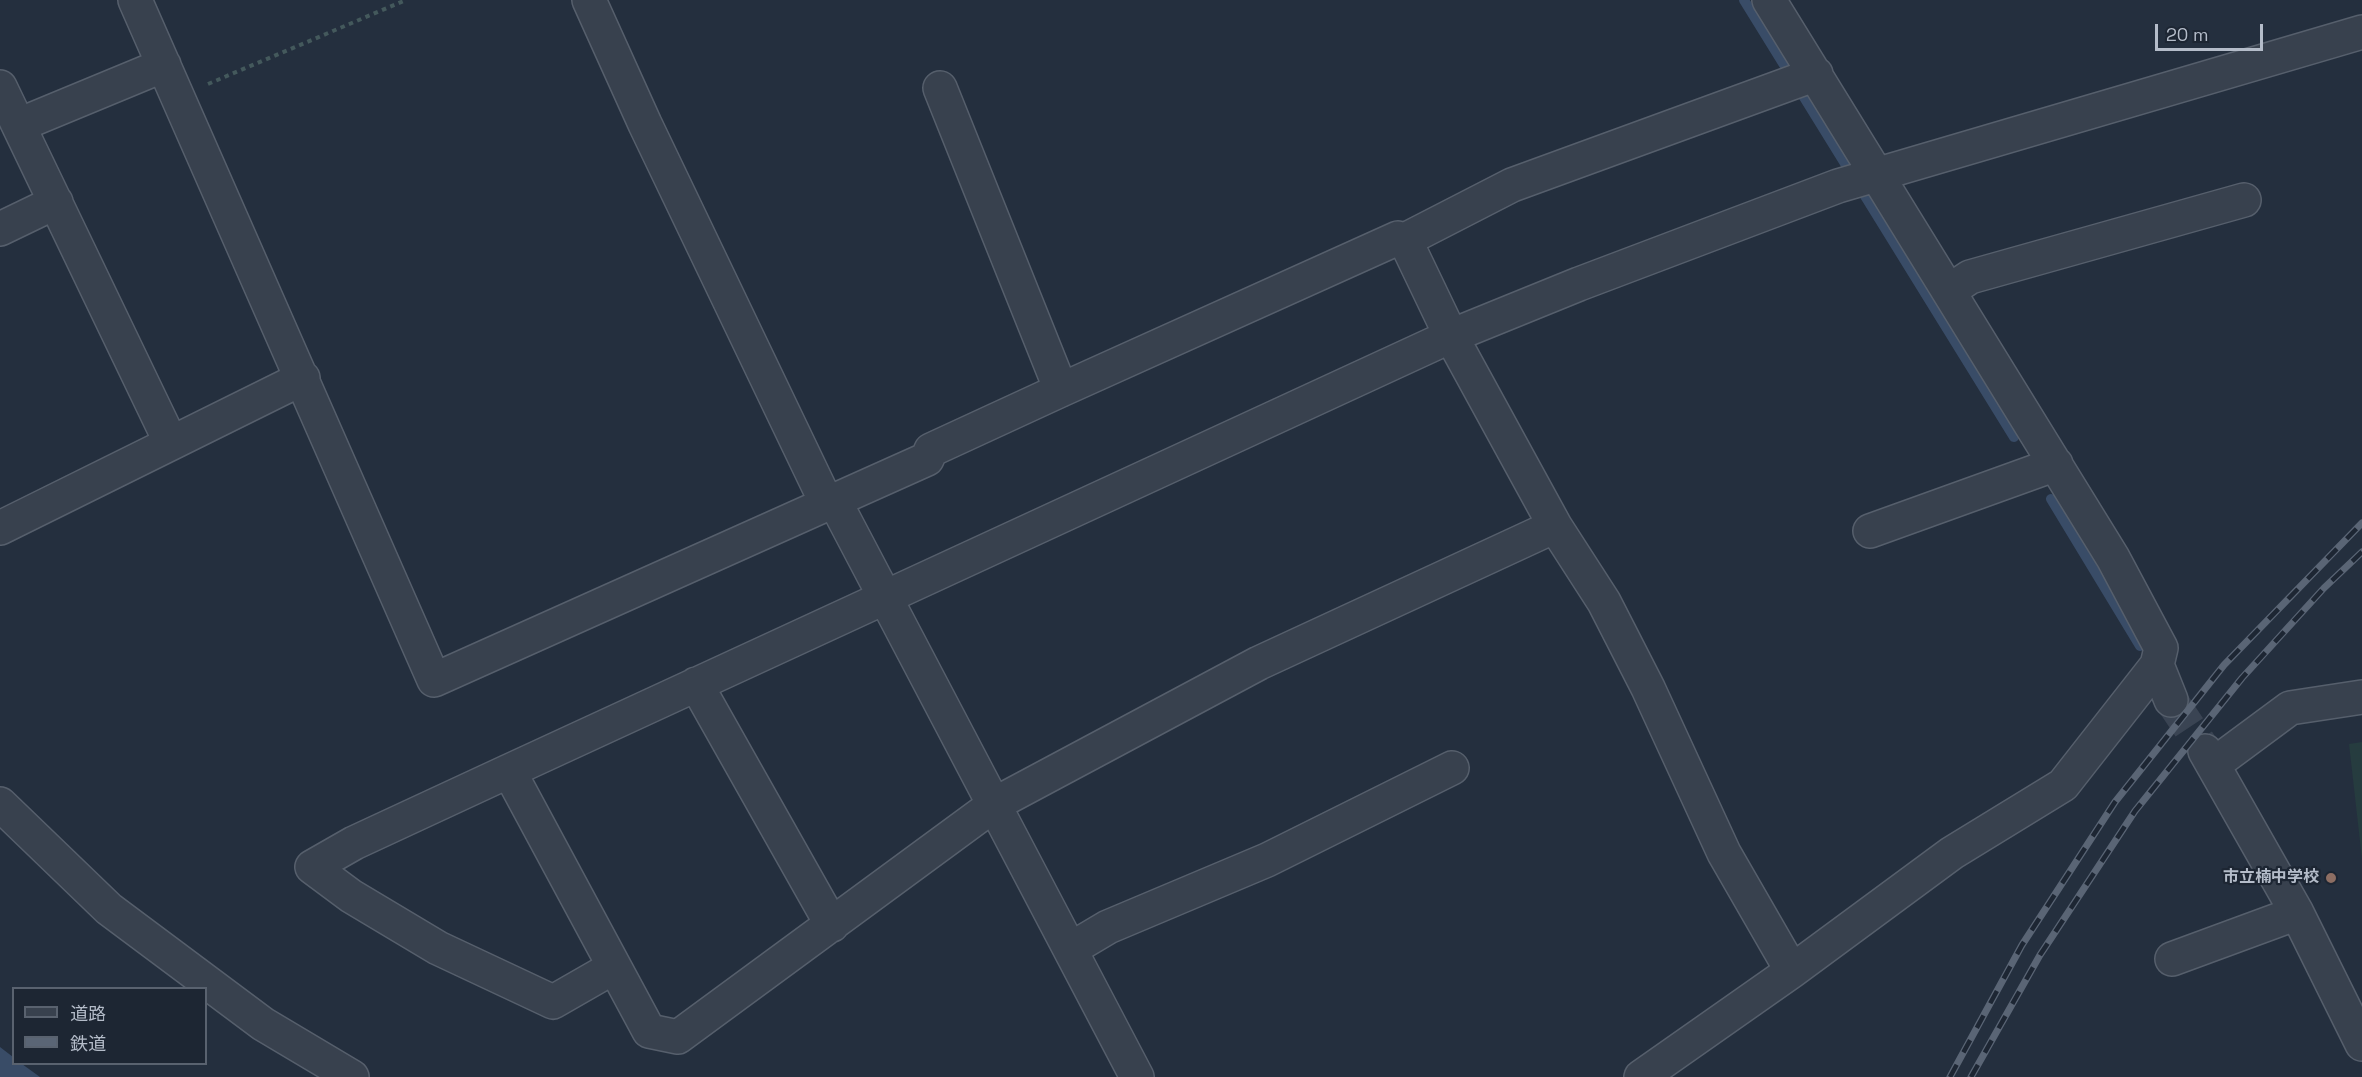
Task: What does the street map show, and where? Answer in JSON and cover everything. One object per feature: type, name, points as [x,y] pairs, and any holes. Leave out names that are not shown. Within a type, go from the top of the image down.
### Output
[{"type":"street","points":[[135,0],[434,680],[927,459],[931,450],[1061,390],[1398,238],[1405,240],[1512,185],[1816,74]]},
{"type":"street","points":[[589,0],[650,135],[831,502],[995,804],[1137,1077]]},
{"type":"street","points":[[1641,1077],[1792,971],[1952,853],[2063,784],[2157,665],[2161,648],[2113,558],[1949,291],[1875,176],[1816,74],[1769,0]]},
{"type":"street","points":[[614,967],[553,1002],[438,948],[351,896],[312,867],[354,843],[1451,336],[1838,186],[2362,32]]},
{"type":"street","points":[[19,124],[164,65]]},
{"type":"street","points":[[0,87],[171,443]]},
{"type":"street","points":[[939,87],[1061,390]]},
{"type":"street","points":[[1949,291],[1970,277],[2244,200]]},
{"type":"street","points":[[0,229],[56,202]]},
{"type":"street","points":[[1405,240],[1451,336],[1555,526],[1604,602],[1648,688],[1724,853],[1792,971]]},
{"type":"street","points":[[0,528],[303,378]]},
{"type":"street","points":[[1870,531],[2056,464]]},
{"type":"street","points":[[509,771],[649,1031],[678,1037],[995,804],[1259,663],[1555,526]]},
{"type":"street","points":[[2157,665],[2171,700]]},
{"type":"street","points":[[696,684],[832,924]]},
{"type":"street","points":[[2362,697],[2290,708],[2209,758],[2297,913],[2362,1044]]},
{"type":"street","points":[[1071,949],[1108,927],[1268,860],[1452,768]]},
{"type":"street","points":[[0,804],[109,909],[263,1024],[352,1077]]},
{"type":"street","points":[[2172,959],[2297,913]]},
{"type":"path","points":[[179,96],[406,0]]},
{"type":"green space","points":[[2362,742],[2362,859],[2349,744]]},
{"type":"water","points":[[0,1047],[12,1056],[12,1065],[23,1065],[40,1077],[0,1077]]},
{"type":"waterway","points":[[1744,0],[2014,437]]},
{"type":"waterway","points":[[2051,499],[2140,646]]},
{"type":"tunnel","points":[[2171,700],[2205,751]]},
{"type":"railway","points":[[1950,1077],[2022,945],[2115,802],[2224,665],[2362,523]]},
{"type":"railway","points":[[1971,1077],[2040,955],[2135,811],[2242,678],[2324,588],[2362,552]]},
{"type":"place","name":"市立楠中学校","points":[[2331,878]]}]
